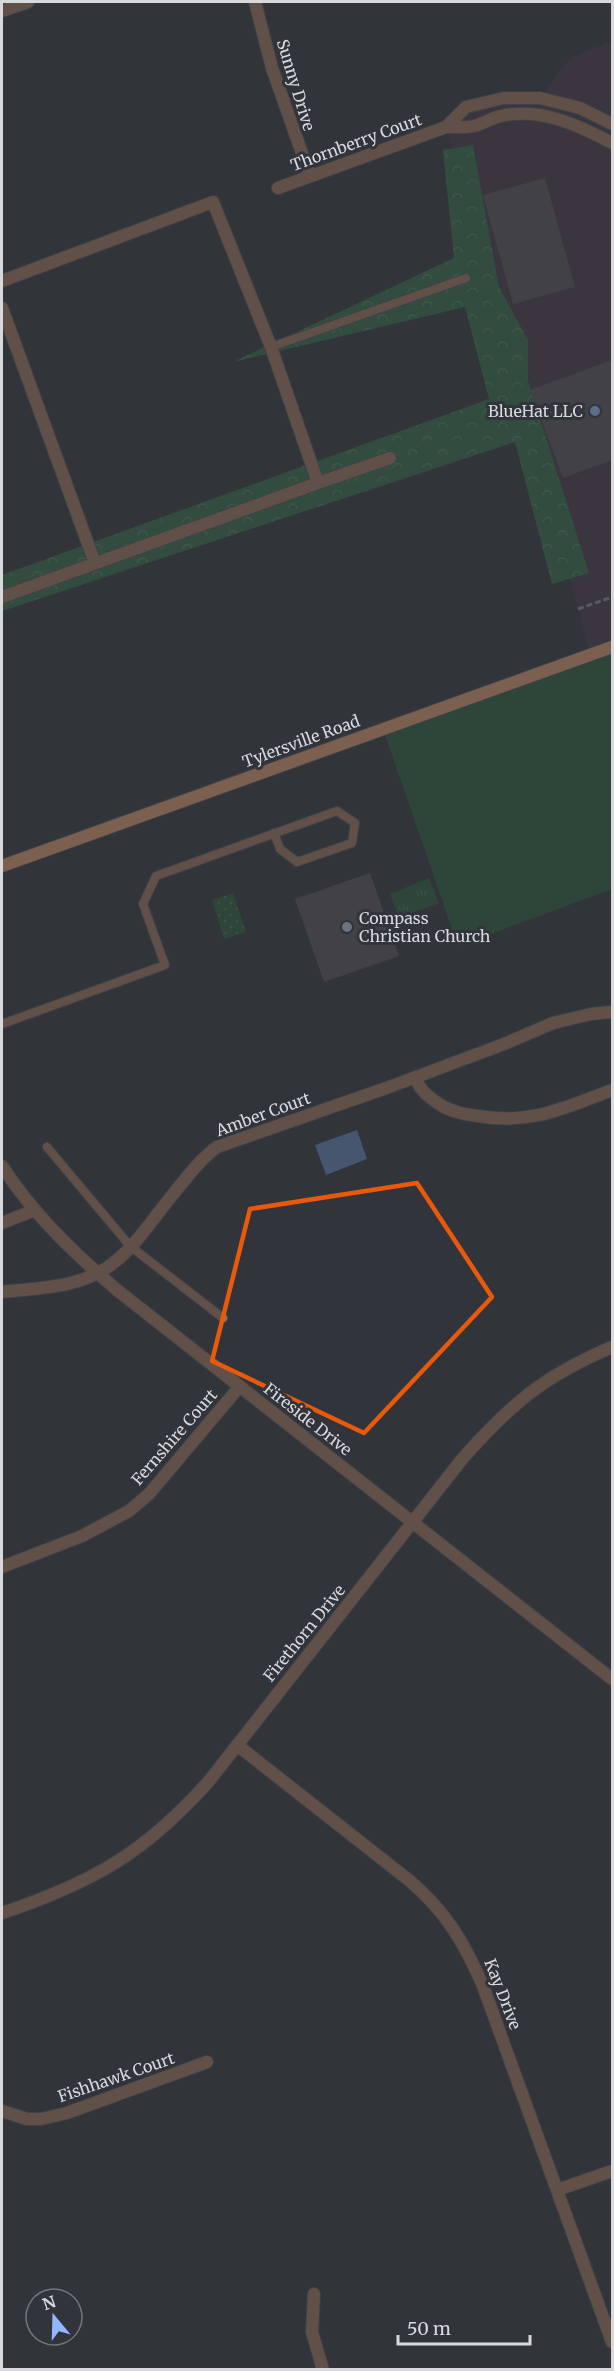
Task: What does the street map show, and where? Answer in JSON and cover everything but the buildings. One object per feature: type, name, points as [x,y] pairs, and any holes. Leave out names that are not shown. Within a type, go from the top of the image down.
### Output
[{"type":"main road","name":"Tylersville Road","points":[[2,866],[612,647]]},
{"type":"street","points":[[2,11],[28,2]]},
{"type":"street","name":"Sunny Drive","points":[[255,2],[272,68],[310,176]]},
{"type":"street","name":"Thornberry Court","points":[[446,127],[466,107],[504,98],[540,98],[580,108],[612,124]]},
{"type":"street","name":"Thornberry Court","points":[[278,188],[446,127],[473,126],[501,116],[530,113],[568,123],[612,143]]},
{"type":"street","points":[[2,281],[213,202],[270,347],[318,483]]},
{"type":"street","points":[[2,308],[95,563]]},
{"type":"street","points":[[2,597],[390,458]]},
{"type":"street","name":"Amber Court","points":[[98,1273],[112,1264],[130,1246],[198,1165],[217,1147],[416,1077],[553,1023],[591,1014],[612,1012]]},
{"type":"street","points":[[416,1077],[417,1084],[423,1091],[444,1107],[456,1112],[508,1120],[547,1114],[612,1090]]},
{"type":"street","name":"Fireside Drive","points":[[2,1166],[16,1187],[50,1227],[98,1273],[612,1679]]},
{"type":"street","points":[[2,1223],[35,1210]]},
{"type":"street","points":[[2,1292],[53,1287],[98,1273]]},
{"type":"street","name":"Firethorn Drive","points":[[2,1913],[64,1891],[99,1874],[163,1828],[191,1800],[237,1745],[463,1458],[508,1409],[540,1384],[612,1347]]},
{"type":"street","name":"Fernshire Court","points":[[2,1567],[82,1536],[129,1511],[149,1494],[240,1386]]},
{"type":"street","name":"Kay Drive","points":[[237,1745],[410,1881],[438,1907],[454,1928],[483,1986],[612,2342]]},
{"type":"street","name":"Fishhawk Court","points":[[2,2111],[27,2118],[41,2119],[67,2113],[207,2062]]},
{"type":"street","points":[[557,2190],[612,2171]]},
{"type":"street","points":[[314,2294],[312,2332],[322,2370]]},
{"type":"lane","points":[[270,347],[466,278]]},
{"type":"lane","points":[[2,1024],[165,965],[143,904],[156,876],[274,833],[337,811],[355,823],[352,843],[297,862],[280,849],[274,833]]},
{"type":"lane","points":[[47,1147],[130,1246],[224,1318]]},
{"type":"path","points":[[578,609],[612,597]]},
{"type":"highlighted area","points":[[417,1183],[492,1297],[364,1433],[212,1361],[250,1209]]},
{"type":"shaded area","points":[[612,41],[612,647],[591,656],[446,127],[466,107],[540,98],[570,58]]},
{"type":"green space","points":[[473,145],[499,287],[528,340],[528,381],[589,573],[552,584],[515,442],[2,611],[2,575],[489,399],[465,307],[233,362],[454,258],[443,150]]},
{"type":"green space","points":[[612,647],[612,889],[458,946],[383,729]]},
{"type":"green space","points":[[429,878],[439,903],[399,918],[390,894]]},
{"type":"green space","points":[[233,893],[246,932],[224,939],[212,900]]},
{"type":"water","points":[[357,1130],[367,1159],[326,1175],[315,1145]]},
{"type":"place","name":"BlueHat LLC","points":[[595,411]]},
{"type":"place","name":"Compass Christian Church","points":[[347,927]]}]
